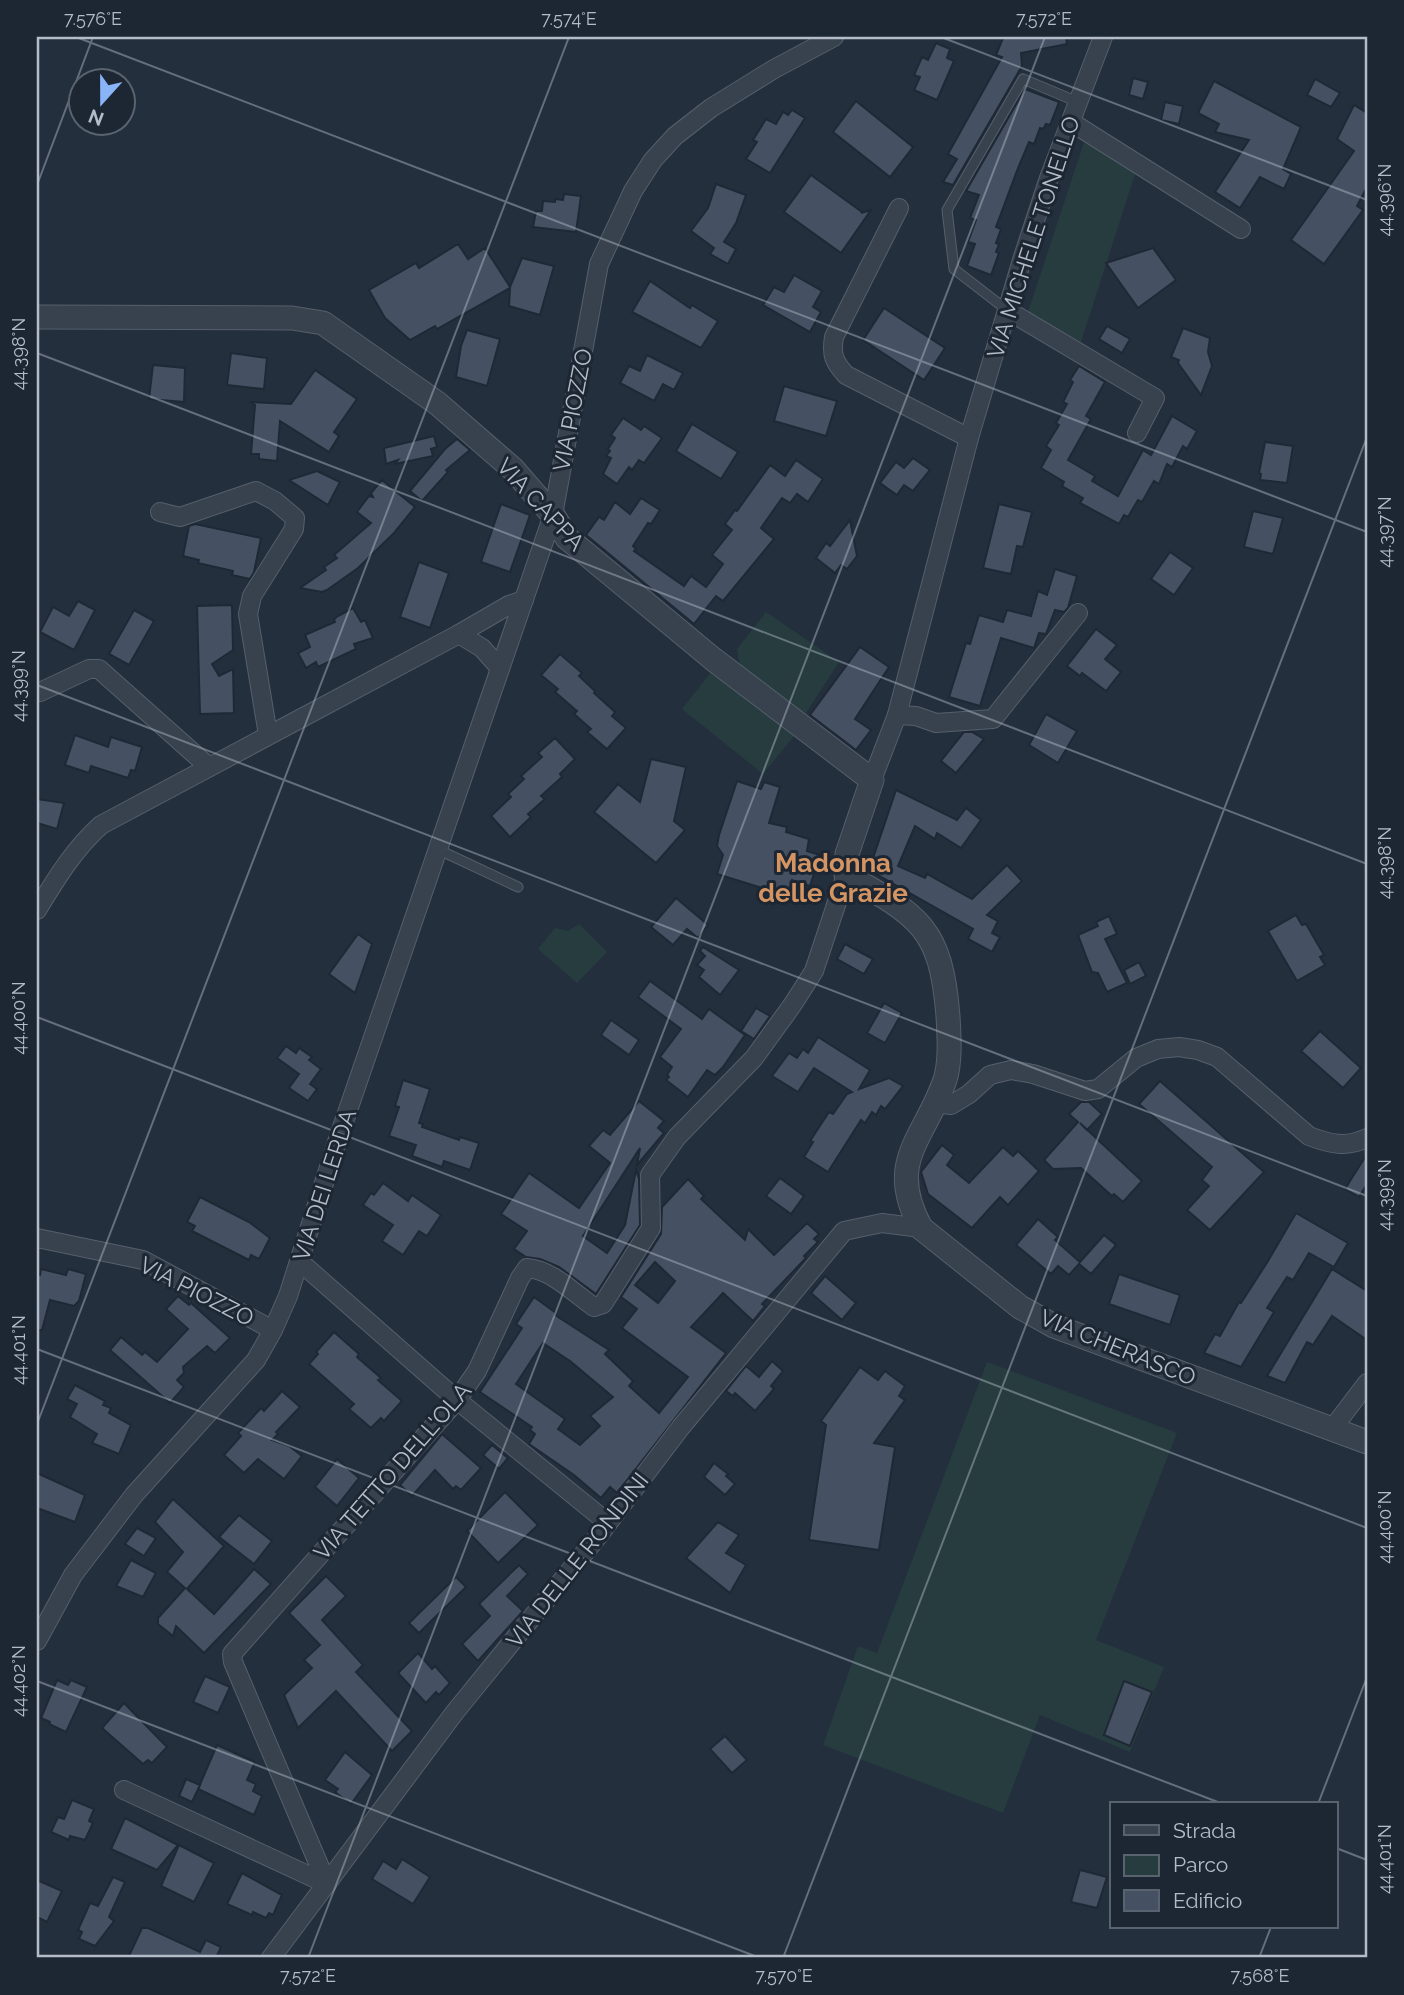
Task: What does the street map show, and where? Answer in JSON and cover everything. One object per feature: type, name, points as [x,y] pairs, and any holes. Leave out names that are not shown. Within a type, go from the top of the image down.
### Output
[{"type":"street","name":"VIA PIOZZO","points":[[524,600],[553,515],[599,264],[633,191],[653,160],[675,136],[711,108],[774,69],[834,37]]},
{"type":"street","name":"VIA MICHELE TONELLO","points":[[872,780],[897,715],[969,438],[1007,310],[1049,178],[1103,37]]},
{"type":"street","points":[[1071,122],[1241,229]]},
{"type":"street","points":[[899,208],[834,337],[832,353],[835,364],[846,375],[969,438]]},
{"type":"street","points":[[1007,310],[1155,398],[1137,433]]},
{"type":"street","name":"VIA CAPPA","points":[[37,317],[292,318],[323,323],[437,403],[513,469],[553,515],[567,538],[713,659],[872,780]]},
{"type":"street","points":[[160,512],[180,517],[256,491],[275,501],[295,518],[294,529],[252,596],[248,614],[268,735]]},
{"type":"street","points":[[37,910],[69,859],[101,825],[509,605],[524,600]]},
{"type":"street","name":"VIA DEI LERDA","points":[[37,1641],[73,1575],[134,1495],[244,1376],[273,1330],[299,1261],[337,1142],[524,600]]},
{"type":"street","points":[[897,715],[916,716],[936,723],[993,719],[1078,613]]},
{"type":"street","points":[[459,634],[482,648],[499,667]]},
{"type":"street","points":[[40,692],[89,668],[99,669],[209,767]]},
{"type":"street","points":[[846,874],[847,854],[872,780]]},
{"type":"street","name":"VIA CHERASCO","points":[[846,874],[888,898],[914,917],[929,935],[939,957],[946,985],[949,1032],[946,1076],[936,1103],[912,1147],[905,1170],[909,1202],[921,1228],[1020,1307],[1054,1326],[1367,1442]]},
{"type":"street","name":"VIA TETTO DELL'OLA","points":[[327,1884],[233,1662],[232,1654],[457,1400],[477,1371],[527,1268],[546,1274],[594,1307],[603,1304],[651,1228],[650,1175],[677,1137],[754,1058],[793,1004],[814,971],[846,874]]},
{"type":"street","points":[[936,1103],[951,1105],[969,1094],[990,1075],[1011,1070],[1033,1074],[1085,1091],[1098,1089],[1136,1058],[1158,1049],[1179,1047],[1217,1057],[1309,1136],[1346,1146],[1367,1138]]},
{"type":"street","name":"VIA DELLE RONDINI","points":[[271,1958],[455,1712],[608,1523],[681,1427],[844,1231],[882,1223],[921,1228]]},
{"type":"street","name":"VIA PIOZZO","points":[[37,1238],[143,1260],[273,1330]]},
{"type":"street","points":[[299,1261],[457,1400],[608,1523]]},
{"type":"street","points":[[1332,1429],[1367,1383]]},
{"type":"street","points":[[124,1790],[327,1884]]},
{"type":"lane","points":[[1007,310],[954,269],[947,210],[1023,79],[1078,102]]},
{"type":"lane","points":[[437,849],[518,887]]},
{"type":"green space","points":[[1084,142],[1135,174],[1081,342],[1028,312]]},
{"type":"green space","points":[[766,612],[839,662],[804,716],[741,673],[737,649]]},
{"type":"green space","points":[[712,671],[794,736],[763,774],[682,709]]},
{"type":"green space","points":[[579,924],[607,952],[577,983],[538,949],[555,928],[568,931]]},
{"type":"green space","points":[[987,1362],[1177,1433],[1096,1640],[1164,1667],[1130,1752],[1040,1715],[1003,1813],[823,1745],[858,1646],[877,1653]]},
{"type":"building","points":[[1066,37],[1067,44],[1021,53],[1022,66],[953,185],[943,182],[957,159],[948,154],[1002,57],[996,55],[1003,38]]},
{"type":"building","points":[[936,43],[950,49],[947,58],[954,61],[937,100],[914,90],[920,77],[914,75],[922,57],[928,60]]},
{"type":"building","points":[[1133,78],[1148,82],[1143,99],[1129,95]]},
{"type":"building","points":[[1315,79],[1340,93],[1331,107],[1307,95]]},
{"type":"building","points":[[1214,81],[1301,127],[1283,169],[1291,174],[1284,189],[1260,177],[1240,208],[1215,192],[1249,140],[1215,132],[1219,124],[1198,113]]},
{"type":"building","points":[[1025,89],[1059,102],[1050,125],[1046,124],[1043,129],[1040,128],[1034,144],[1029,142],[1018,168],[996,227],[1001,229],[996,243],[999,244],[996,252],[999,253],[991,275],[967,266],[975,244],[968,242],[976,220],[970,218],[979,195],[966,191]]},
{"type":"building","points":[[856,101],[913,147],[890,177],[833,132]]},
{"type":"building","points":[[1165,102],[1183,106],[1179,124],[1161,120]]},
{"type":"building","points":[[1354,105],[1367,113],[1367,187],[1357,206],[1363,210],[1324,264],[1291,240],[1354,151],[1337,139]]},
{"type":"building","points":[[792,110],[805,118],[770,173],[746,159],[757,142],[753,140],[766,119],[776,124],[783,112],[788,115]]},
{"type":"building","points":[[811,175],[861,213],[871,210],[841,253],[784,212]]},
{"type":"building","points":[[716,184],[746,195],[736,223],[724,242],[736,249],[728,264],[710,254],[714,248],[691,231],[708,208]]},
{"type":"building","points":[[564,194],[581,196],[576,232],[533,227],[536,211],[542,211],[543,201],[563,200]]},
{"type":"building","points":[[458,244],[468,259],[485,248],[510,287],[522,258],[554,266],[540,315],[509,306],[510,288],[437,329],[435,326],[410,340],[385,318],[369,290],[416,263],[419,268]]},
{"type":"building","points":[[1153,248],[1176,280],[1138,308],[1106,263]]},
{"type":"building","points":[[794,275],[822,291],[813,307],[821,312],[810,332],[763,305],[774,287],[784,292]]},
{"type":"building","points":[[650,281],[690,308],[692,305],[718,321],[701,348],[632,312]]},
{"type":"building","points":[[884,308],[945,348],[924,380],[863,340]]},
{"type":"building","points":[[1107,326],[1130,339],[1122,353],[1099,339]]},
{"type":"building","points":[[1183,328],[1210,338],[1208,352],[1212,366],[1201,395],[1178,363],[1179,360],[1171,357]]},
{"type":"building","points":[[467,330],[500,339],[487,386],[456,377],[461,346]]},
{"type":"building","points":[[231,353],[267,358],[264,389],[227,385]]},
{"type":"building","points":[[647,355],[683,373],[674,390],[663,384],[654,401],[620,383],[629,366],[640,371]]},
{"type":"building","points":[[153,365],[185,368],[184,402],[149,399]]},
{"type":"building","points":[[1079,366],[1105,382],[1086,416],[1091,419],[1068,460],[1095,476],[1092,481],[1118,496],[1143,450],[1151,455],[1172,416],[1197,431],[1187,449],[1183,446],[1172,467],[1167,464],[1159,484],[1154,481],[1142,502],[1138,500],[1128,517],[1124,515],[1119,524],[1080,503],[1083,498],[1062,486],[1064,482],[1041,468],[1051,450],[1046,446],[1059,425],[1056,423],[1067,404],[1063,402],[1073,382],[1070,380]]},
{"type":"building","points":[[315,370],[357,399],[334,432],[339,436],[329,452],[280,421],[277,461],[259,459],[259,454],[251,454],[255,405],[250,402],[291,404]]},
{"type":"building","points":[[784,386],[837,401],[826,436],[774,421]]},
{"type":"building","points":[[623,418],[641,430],[644,426],[662,438],[644,463],[639,460],[632,470],[629,467],[617,484],[603,474],[611,458],[606,456],[615,438],[611,435]]},
{"type":"building","points":[[692,424],[738,452],[721,479],[676,451]]},
{"type":"building","points":[[434,436],[437,447],[431,449],[433,456],[386,464],[384,448]]},
{"type":"building","points":[[457,439],[470,450],[446,470],[448,472],[422,501],[410,491],[445,449]]},
{"type":"building","points":[[1265,442],[1293,446],[1287,483],[1260,480]]},
{"type":"building","points":[[913,458],[930,470],[913,491],[904,485],[897,495],[880,483],[896,462],[904,468]]},
{"type":"building","points":[[796,460],[823,479],[808,502],[797,494],[790,503],[782,498],[761,528],[774,539],[723,601],[716,596],[694,624],[586,535],[599,517],[604,520],[615,502],[630,514],[641,498],[660,510],[633,546],[636,549],[634,551],[684,586],[691,576],[706,587],[723,564],[712,555],[732,530],[725,524],[770,465],[785,476]]},
{"type":"building","points":[[317,471],[340,482],[328,505],[289,480]]},
{"type":"building","points":[[382,480],[415,507],[394,533],[358,568],[327,590],[322,592],[300,588],[326,570],[324,567],[337,558],[334,555],[371,523],[357,512],[369,496],[373,497],[371,493]]},
{"type":"building","points":[[501,504],[530,515],[510,572],[481,562]]},
{"type":"building","points":[[999,504],[1032,512],[1023,547],[1017,546],[1011,574],[983,568]]},
{"type":"building","points":[[1253,511],[1283,518],[1273,554],[1244,547]]},
{"type":"building","points":[[850,520],[857,556],[847,569],[841,565],[835,573],[816,558],[826,543],[830,546]]},
{"type":"building","points":[[195,524],[261,538],[250,579],[183,556],[189,526]]},
{"type":"building","points":[[1170,552],[1193,568],[1174,595],[1151,579]]},
{"type":"building","points":[[419,562],[449,573],[430,628],[400,617]]},
{"type":"building","points":[[1055,569],[1077,576],[1068,608],[1064,612],[1055,610],[1046,634],[1039,633],[1034,648],[1001,638],[980,706],[949,697],[966,643],[970,644],[979,615],[1003,622],[1007,610],[1031,616],[1038,591],[1047,595]]},
{"type":"building","points":[[78,601],[95,610],[74,650],[40,632],[53,607],[69,616]]},
{"type":"building","points":[[232,605],[233,650],[212,664],[219,676],[233,669],[234,713],[200,714],[197,606]]},
{"type":"building","points":[[353,608],[361,622],[365,620],[373,638],[354,644],[356,649],[318,667],[316,662],[306,668],[298,653],[310,647],[305,635],[335,622],[334,619]]},
{"type":"building","points":[[134,610],[154,621],[129,665],[109,654]]},
{"type":"building","points":[[1096,629],[1117,645],[1105,659],[1121,672],[1106,691],[1082,673],[1080,676],[1067,666]]},
{"type":"building","points":[[860,647],[889,667],[855,719],[871,730],[856,750],[810,715]]},
{"type":"building","points":[[560,654],[582,673],[579,676],[615,712],[612,716],[626,728],[607,749],[587,732],[591,729],[574,714],[577,711],[555,692],[558,689],[541,675]]},
{"type":"building","points":[[1046,714],[1077,731],[1058,763],[1029,745]]},
{"type":"building","points":[[964,732],[972,732],[984,739],[956,773],[941,761]]},
{"type":"building","points":[[75,735],[108,747],[111,737],[142,747],[135,771],[131,770],[128,778],[91,766],[89,773],[65,765]]},
{"type":"building","points":[[555,738],[575,759],[560,774],[562,777],[541,796],[545,799],[528,814],[531,817],[510,837],[491,816],[511,797],[508,794],[524,779],[521,776],[542,757],[538,753]]},
{"type":"building","points":[[651,759],[686,767],[674,821],[685,830],[656,863],[594,812],[618,784],[640,802]]},
{"type":"building","points":[[737,781],[761,789],[764,782],[780,787],[769,823],[787,827],[786,832],[809,839],[807,851],[820,855],[810,886],[792,880],[788,896],[717,874],[723,855],[717,846],[719,835]]},
{"type":"building","points":[[896,790],[957,820],[966,808],[981,820],[961,848],[937,833],[935,839],[915,826],[898,866],[925,878],[927,874],[972,899],[1007,865],[1022,881],[987,915],[998,921],[992,933],[1000,937],[992,952],[968,939],[973,929],[869,870]]},
{"type":"building","points":[[37,799],[64,803],[57,829],[37,823]]},
{"type":"building","points":[[676,898],[708,925],[698,938],[687,929],[673,945],[651,927]]},
{"type":"building","points":[[1296,915],[1302,925],[1306,924],[1324,955],[1320,957],[1325,965],[1297,981],[1268,931]]},
{"type":"building","points":[[1109,916],[1117,934],[1105,939],[1127,983],[1107,992],[1098,973],[1092,972],[1078,935],[1098,926],[1096,922]]},
{"type":"building","points":[[358,934],[372,944],[355,993],[329,974]]},
{"type":"building","points":[[845,944],[873,959],[864,974],[837,959]]},
{"type":"building","points":[[703,947],[739,970],[720,995],[699,977],[704,970],[697,965],[705,956],[700,951]]},
{"type":"building","points":[[1139,962],[1146,976],[1130,984],[1124,970]]},
{"type":"building","points":[[650,981],[702,1019],[709,1009],[745,1035],[723,1067],[715,1075],[707,1070],[688,1097],[666,1080],[672,1067],[660,1057],[681,1029],[638,997]]},
{"type":"building","points":[[884,1003],[902,1013],[885,1043],[867,1033]]},
{"type":"building","points":[[756,1008],[770,1016],[754,1039],[741,1031]]},
{"type":"building","points":[[611,1020],[639,1040],[629,1055],[601,1035]]},
{"type":"building","points":[[1320,1031],[1361,1068],[1343,1088],[1301,1051]]},
{"type":"building","points":[[818,1037],[870,1070],[859,1089],[889,1078],[903,1086],[885,1109],[881,1106],[876,1115],[872,1112],[865,1123],[861,1120],[828,1172],[804,1157],[813,1142],[810,1141],[829,1112],[833,1114],[847,1094],[852,1092],[814,1068],[798,1092],[772,1076],[789,1053],[797,1058],[803,1049],[808,1053]]},
{"type":"building","points":[[286,1046],[296,1053],[299,1048],[312,1057],[309,1060],[321,1069],[310,1084],[317,1089],[308,1101],[289,1088],[299,1074],[277,1058]]},
{"type":"building","points":[[403,1080],[430,1089],[419,1123],[423,1124],[422,1127],[459,1140],[460,1137],[479,1143],[470,1170],[444,1161],[442,1167],[412,1156],[416,1145],[389,1136],[399,1107],[395,1106]]},
{"type":"building","points":[[1160,1081],[1264,1172],[1210,1230],[1187,1210],[1209,1186],[1202,1180],[1212,1167],[1139,1104]]},
{"type":"building","points":[[639,1101],[664,1121],[658,1128],[664,1133],[637,1165],[640,1148],[583,1236],[607,1253],[625,1225],[636,1170],[639,1179],[640,1225],[596,1294],[559,1267],[540,1259],[526,1257],[514,1249],[527,1231],[501,1214],[529,1173],[579,1208],[610,1163],[589,1146],[603,1130],[610,1135]]},
{"type":"building","points":[[1081,1102],[1089,1102],[1102,1114],[1087,1130],[1142,1181],[1123,1202],[1114,1194],[1112,1196],[1081,1168],[1053,1169],[1044,1160],[1078,1122],[1069,1114]]},
{"type":"building","points":[[942,1145],[954,1155],[947,1165],[969,1183],[1003,1147],[1013,1156],[1018,1151],[1039,1171],[1008,1205],[1000,1197],[972,1228],[928,1194],[921,1172]]},
{"type":"building","points":[[1367,1154],[1367,1184],[1359,1197],[1345,1189]]},
{"type":"building","points":[[780,1178],[804,1196],[791,1214],[766,1196]]},
{"type":"building","points":[[688,1179],[704,1196],[701,1199],[745,1240],[748,1229],[774,1255],[807,1223],[819,1234],[814,1239],[818,1242],[762,1304],[765,1306],[753,1321],[723,1293],[691,1327],[726,1353],[617,1493],[610,1487],[601,1498],[574,1475],[529,1444],[535,1434],[530,1430],[532,1427],[480,1392],[522,1328],[516,1324],[534,1297],[556,1313],[555,1315],[609,1350],[605,1354],[633,1381],[629,1386],[659,1413],[688,1377],[622,1328],[637,1309],[621,1297],[661,1234],[662,1207]],"holes":[[[655,1262],[675,1281],[658,1303],[635,1285]],[[543,1343],[570,1361],[613,1397],[590,1416],[600,1426],[580,1445],[558,1429],[565,1419],[516,1384]]]},
{"type":"building","points":[[383,1183],[408,1201],[412,1195],[441,1215],[427,1236],[419,1231],[403,1255],[382,1241],[393,1225],[363,1205],[371,1193],[374,1195]]},
{"type":"building","points":[[200,1197],[249,1222],[270,1238],[259,1259],[251,1255],[249,1260],[192,1231],[195,1226],[187,1222]]},
{"type":"building","points":[[1296,1213],[1348,1243],[1334,1267],[1309,1253],[1293,1280],[1287,1277],[1267,1308],[1274,1312],[1241,1367],[1204,1353],[1215,1334],[1220,1336]]},
{"type":"building","points":[[1038,1219],[1058,1237],[1055,1240],[1080,1262],[1104,1235],[1116,1245],[1091,1274],[1079,1264],[1069,1275],[1058,1266],[1051,1274],[1016,1245]]},
{"type":"building","points":[[41,1269],[66,1275],[68,1269],[86,1274],[79,1301],[74,1306],[50,1300],[42,1330],[37,1330],[37,1274],[40,1275]]},
{"type":"building","points":[[1332,1269],[1367,1291],[1367,1340],[1332,1316],[1313,1345],[1307,1342],[1285,1383],[1267,1376]]},
{"type":"building","points":[[1119,1274],[1180,1295],[1170,1325],[1109,1304]]},
{"type":"building","points":[[825,1276],[856,1303],[842,1320],[811,1293]]},
{"type":"building","points":[[178,1296],[189,1305],[191,1303],[230,1338],[215,1353],[207,1346],[183,1367],[184,1373],[177,1380],[184,1387],[170,1403],[110,1350],[121,1337],[142,1355],[145,1352],[157,1362],[188,1329],[166,1309]]},
{"type":"building","points":[[334,1332],[359,1354],[357,1357],[381,1378],[378,1380],[402,1401],[384,1421],[381,1418],[371,1428],[349,1409],[354,1404],[309,1364]]},
{"type":"building","points":[[772,1361],[783,1371],[771,1386],[774,1389],[755,1411],[735,1393],[733,1396],[726,1391],[746,1366],[759,1377]]},
{"type":"building","points":[[860,1367],[878,1380],[885,1371],[905,1386],[899,1396],[905,1400],[874,1443],[895,1447],[879,1550],[809,1540],[826,1425],[821,1421]]},
{"type":"building","points":[[75,1385],[105,1401],[103,1405],[111,1408],[109,1413],[131,1425],[119,1454],[92,1443],[97,1434],[70,1417],[77,1404],[67,1399]]},
{"type":"building","points":[[282,1391],[300,1407],[276,1432],[278,1434],[272,1440],[289,1446],[302,1456],[284,1479],[258,1459],[244,1473],[224,1455],[241,1436],[238,1433],[261,1408],[264,1411]]},
{"type":"building","points":[[442,1434],[481,1468],[461,1490],[456,1486],[453,1489],[435,1470],[412,1496],[400,1485]]},
{"type":"building","points":[[492,1445],[508,1458],[499,1469],[483,1455]]},
{"type":"building","points":[[337,1459],[359,1478],[337,1506],[315,1487]]},
{"type":"building","points":[[714,1463],[728,1474],[726,1476],[735,1484],[725,1495],[704,1477]]},
{"type":"building","points":[[37,1473],[85,1495],[75,1522],[37,1508]]},
{"type":"building","points":[[505,1492],[538,1525],[498,1563],[467,1531]]},
{"type":"building","points":[[173,1499],[224,1546],[187,1589],[214,1614],[254,1569],[271,1584],[204,1653],[176,1626],[173,1636],[158,1624],[158,1618],[185,1588],[167,1572],[183,1552],[155,1522]]},
{"type":"building","points":[[239,1515],[272,1541],[254,1564],[219,1537]]},
{"type":"building","points":[[718,1522],[739,1535],[726,1553],[746,1565],[730,1593],[686,1558]]},
{"type":"building","points":[[137,1528],[156,1538],[144,1556],[125,1544]]},
{"type":"building","points":[[131,1560],[156,1573],[143,1597],[116,1586]]},
{"type":"building","points":[[519,1565],[528,1574],[507,1596],[523,1611],[478,1661],[462,1644],[490,1616],[479,1604]]},
{"type":"building","points":[[326,1576],[346,1596],[322,1620],[363,1665],[356,1672],[412,1731],[392,1751],[336,1691],[298,1728],[284,1695],[312,1668],[304,1660],[320,1645],[289,1613]]},
{"type":"building","points":[[456,1577],[466,1587],[419,1633],[409,1623]]},
{"type":"building","points":[[418,1653],[432,1669],[435,1666],[450,1683],[439,1695],[436,1692],[426,1703],[398,1673]]},
{"type":"building","points":[[205,1676],[230,1687],[218,1713],[193,1702]]},
{"type":"building","points":[[57,1680],[68,1685],[71,1680],[87,1687],[66,1732],[41,1718]]},
{"type":"building","points":[[1124,1681],[1152,1692],[1130,1746],[1104,1735]]},
{"type":"building","points":[[124,1703],[167,1747],[152,1763],[148,1760],[143,1764],[102,1728]]},
{"type":"building","points":[[725,1736],[747,1760],[732,1773],[710,1749]]},
{"type":"building","points":[[217,1745],[255,1762],[247,1780],[256,1784],[253,1791],[262,1796],[254,1815],[198,1789]]},
{"type":"building","points":[[345,1752],[372,1775],[351,1804],[335,1792],[338,1789],[325,1780]]},
{"type":"building","points":[[186,1779],[200,1785],[192,1802],[179,1796]]},
{"type":"building","points":[[72,1800],[94,1809],[89,1821],[93,1823],[85,1840],[70,1836],[69,1840],[51,1832],[58,1817],[64,1819]]},
{"type":"building","points":[[125,1818],[178,1845],[157,1870],[111,1849]]},
{"type":"building","points":[[179,1845],[214,1863],[194,1902],[161,1886]]},
{"type":"building","points":[[402,1859],[430,1877],[413,1904],[372,1879],[383,1861],[396,1869]]},
{"type":"building","points":[[1080,1870],[1107,1877],[1097,1908],[1071,1902]]},
{"type":"building","points":[[242,1873],[282,1895],[273,1915],[269,1913],[266,1918],[253,1912],[252,1915],[227,1904]]},
{"type":"building","points":[[113,1877],[125,1882],[109,1917],[114,1921],[95,1946],[79,1939],[82,1932],[78,1930],[90,1903],[98,1906]]},
{"type":"building","points":[[37,1880],[62,1891],[47,1922],[37,1917]]},
{"type":"building","points":[[142,1928],[148,1928],[200,1952],[206,1940],[221,1947],[216,1958],[128,1958]]},
{"type":"district","name":"Madonna delle Grazie","points":[[833,878]]}]
